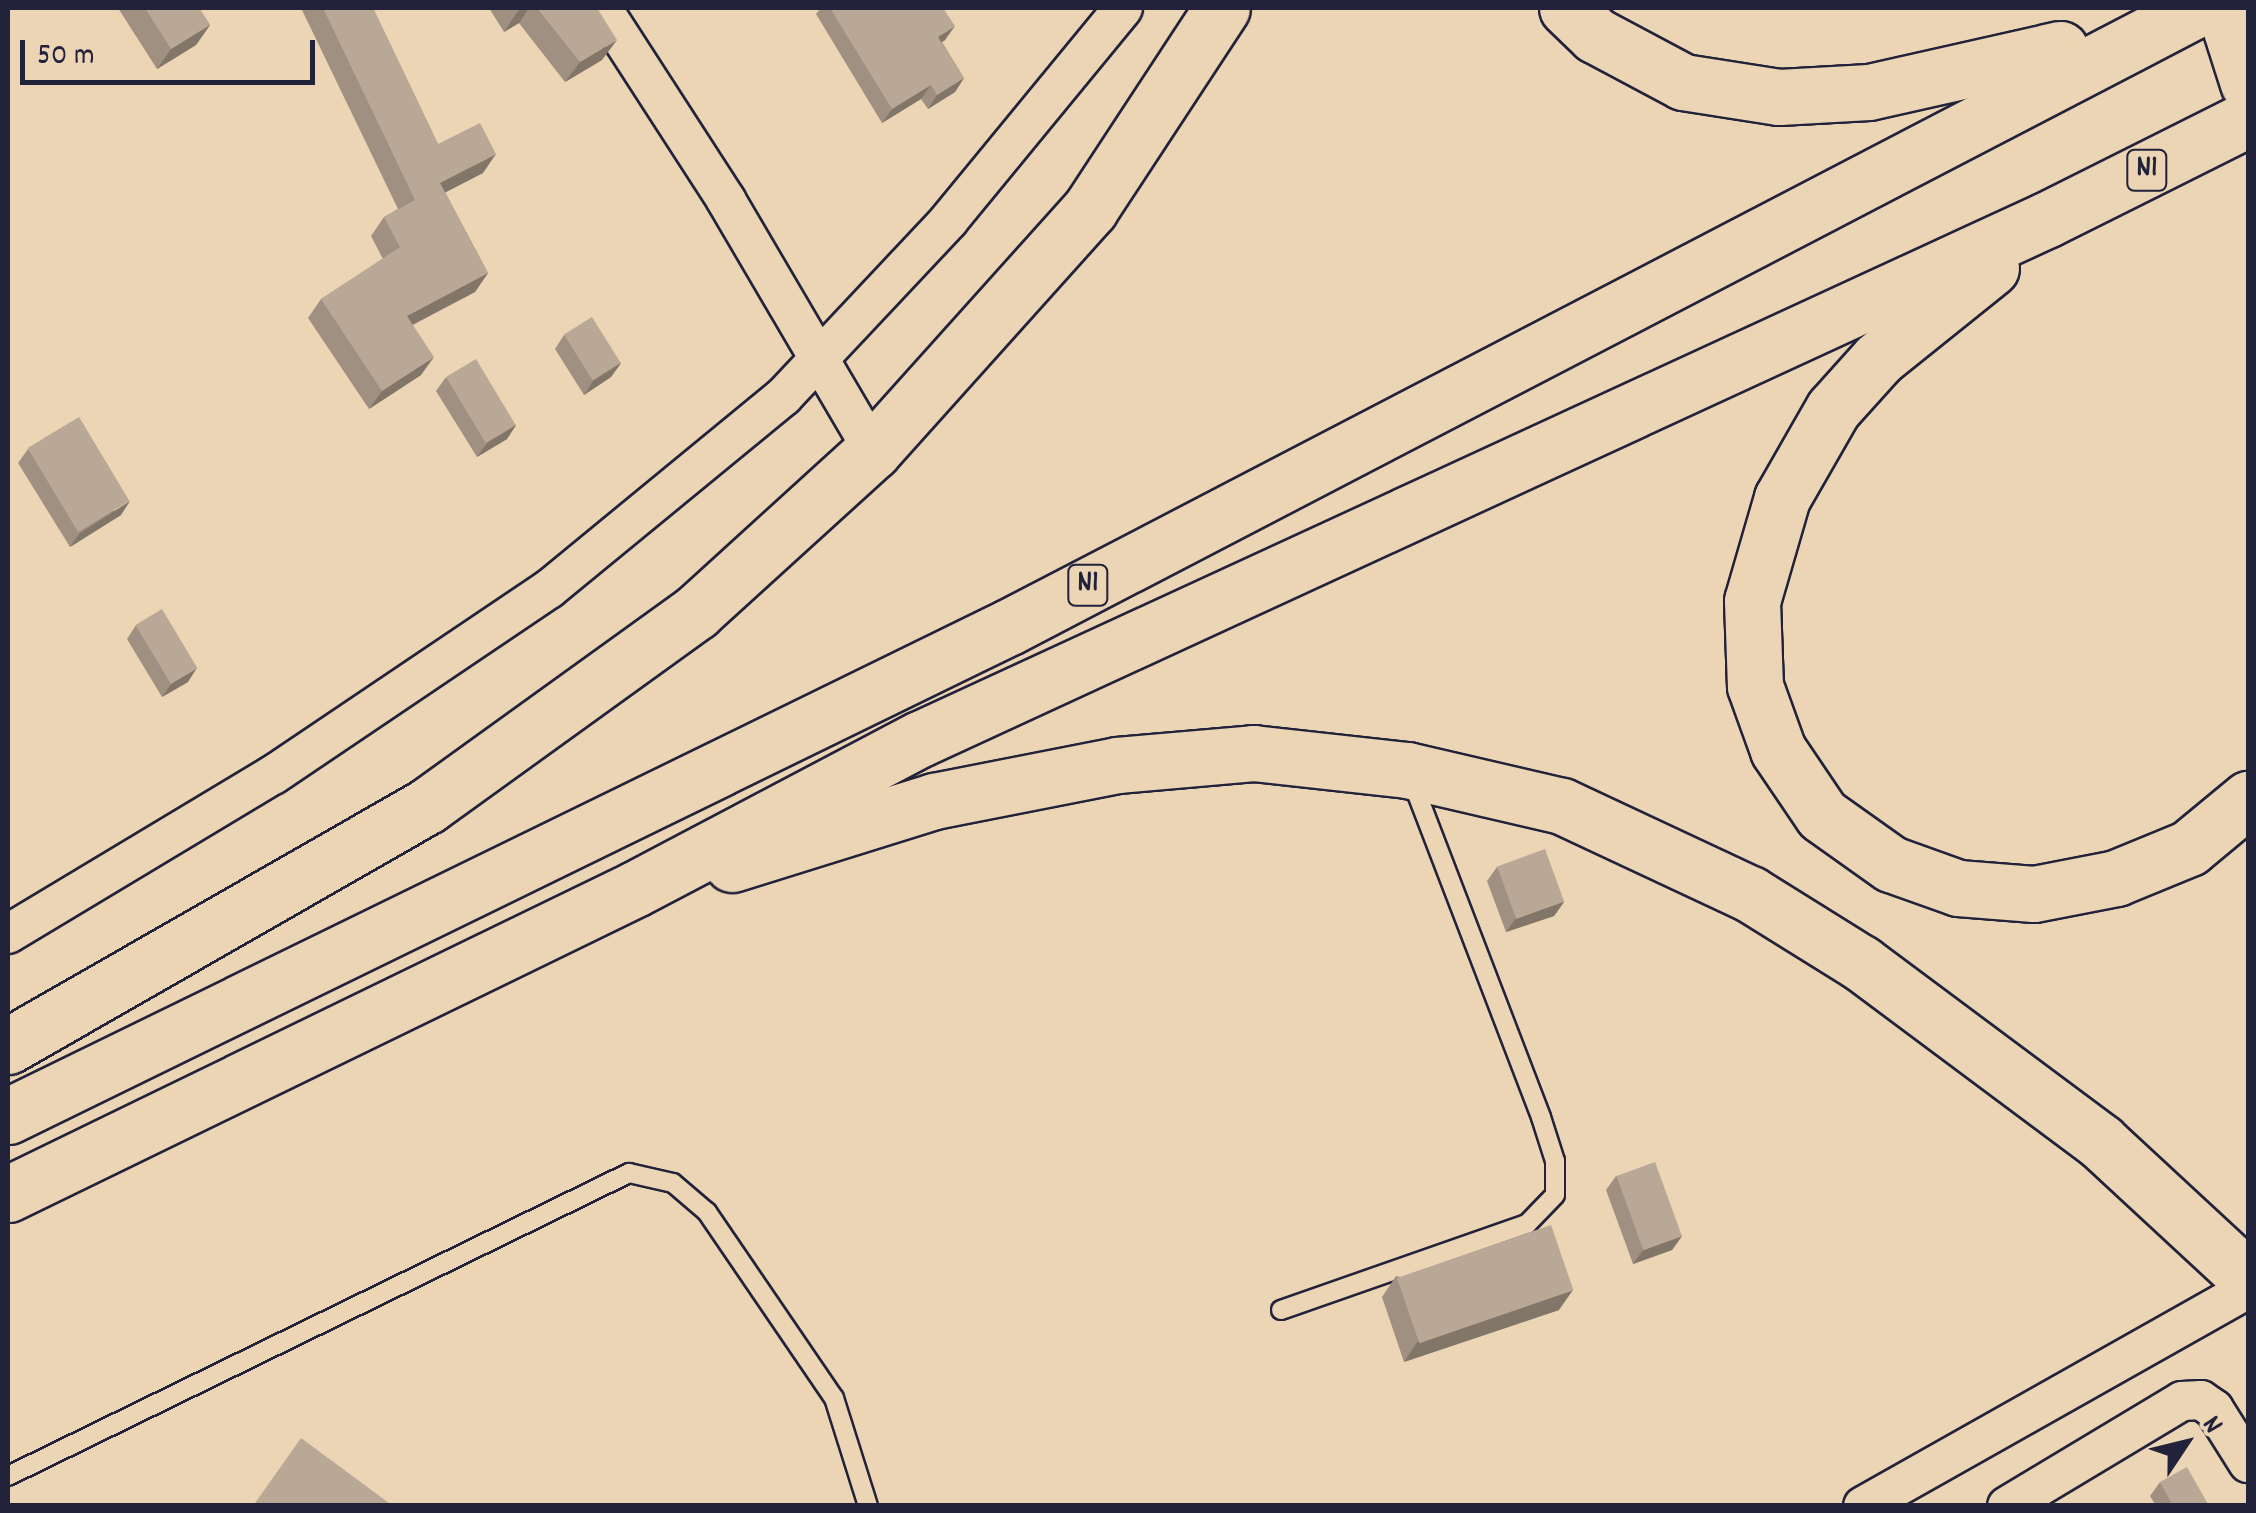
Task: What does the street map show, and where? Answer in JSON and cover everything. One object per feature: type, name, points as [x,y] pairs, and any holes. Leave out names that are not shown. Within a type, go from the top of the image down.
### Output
[{"type":"main road","points":[[8,1046],[427,806],[564,713],[696,612],[873,451],[1090,209],[1222,8]]},
{"type":"main road","points":[[1568,8],[1596,35],[1683,82],[1779,97],[1927,82],[2177,17]]},
{"type":"main road","points":[[2224,8],[2248,84]]},
{"type":"main road","name":"N1","points":[[8,1116],[1009,627],[2177,17]]},
{"type":"main road","name":"N1","points":[[8,1194],[634,889],[920,739],[2046,220],[2248,119]]},
{"type":"main road","points":[[2046,220],[1878,360],[1833,409],[1764,546],[1752,601],[1755,686],[1778,750],[1822,816],[1892,864],[1958,888],[2034,894],[2116,878],[2189,848],[2248,799]]},
{"type":"main road","points":[[634,889],[934,800],[1117,765],[1253,753],[1407,770],[1562,806],[1750,894],[1978,1046],[2101,1142],[2248,1278]]},
{"type":"street","points":[[602,8],[726,200],[873,451]]},
{"type":"street","points":[[8,934],[273,775],[549,590],[821,362],[949,220],[1123,8]]},
{"type":"street","points":[[1863,1506],[2248,1289]]},
{"type":"street","points":[[2008,1506],[2182,1402],[2200,1400],[2214,1409],[2248,1463]]},
{"type":"lane","points":[[1280,1310],[1526,1224],[1555,1195],[1555,1161],[1540,1117],[1407,770]]},
{"type":"lane","points":[[8,1476],[628,1174],[673,1182],[707,1212],[834,1398],[868,1506]]},
{"type":"building","points":[[145,8],[199,8],[210,25],[171,49]]},
{"type":"building","points":[[323,8],[373,8],[438,144],[480,123],[496,154],[440,183],[488,273],[407,316],[434,357],[382,391],[321,299],[400,247],[384,217],[415,200]]},
{"type":"building","points":[[537,8],[597,8],[617,40],[580,62]]},
{"type":"building","points":[[830,8],[943,8],[955,26],[938,37],[964,78],[937,95],[931,85],[892,109]]},
{"type":"building","points":[[592,317],[621,363],[593,380],[564,334]]},
{"type":"building","points":[[476,359],[516,425],[486,443],[446,377]]},
{"type":"building","points":[[79,417],[129,501],[78,532],[28,448]]},
{"type":"building","points":[[162,609],[198,668],[171,684],[135,625]]},
{"type":"building","points":[[1545,849],[1564,902],[1516,919],[1497,866]]},
{"type":"building","points":[[1655,1162],[1682,1236],[1643,1250],[1616,1176]]},
{"type":"building","points":[[1551,1225],[1573,1290],[1419,1343],[1397,1278]]},
{"type":"building","points":[[301,1438],[393,1506],[253,1506]]},
{"type":"building","points":[[2187,1467],[2209,1506],[2173,1506],[2160,1482]]}]
